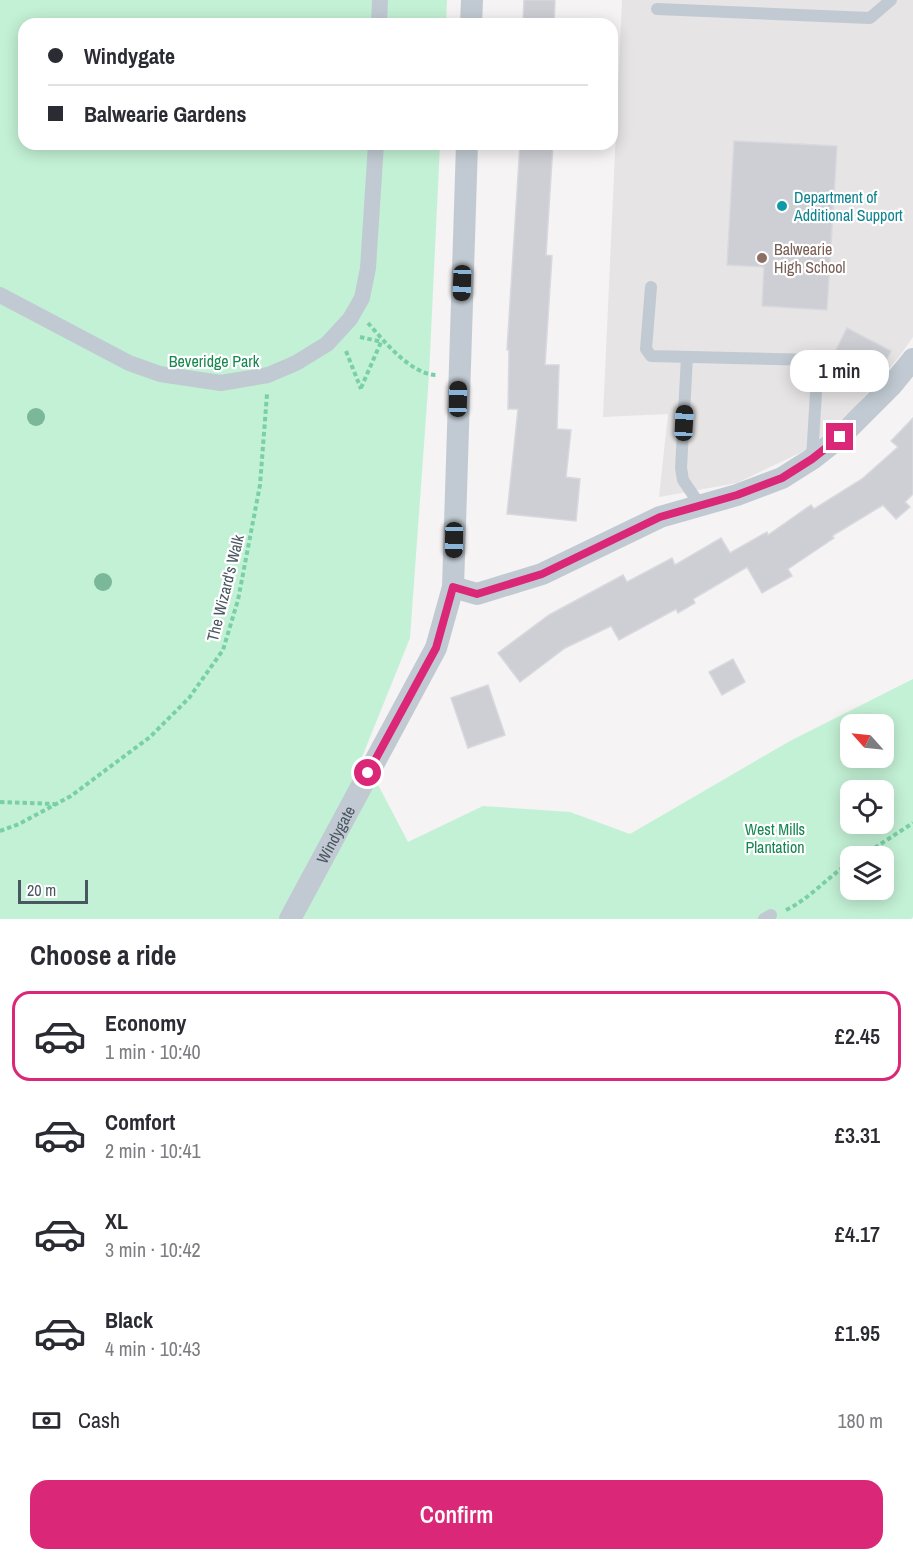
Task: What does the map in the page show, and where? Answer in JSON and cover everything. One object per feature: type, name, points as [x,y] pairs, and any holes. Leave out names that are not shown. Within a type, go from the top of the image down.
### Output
[{"type":"street","points":[[379,18],[380,0]]},
{"type":"street","points":[[471,18],[472,0]]},
{"type":"street","points":[[0,295],[129,363],[160,374],[221,383],[268,375],[296,363],[327,344],[350,319],[362,298],[368,268],[375,150]]},
{"type":"street","name":"Windygate","points":[[290,919],[436,648],[453,587],[467,150]]},
{"type":"street","points":[[453,587],[477,594],[542,574],[660,517],[737,495],[782,478],[812,459],[840,437],[891,386],[913,359]]},
{"type":"lane","points":[[657,9],[870,18],[891,0]]},
{"type":"lane","points":[[651,287],[646,349],[648,354],[818,360],[812,459]]},
{"type":"lane","points":[[687,357],[682,480],[700,506]]},
{"type":"path","points":[[356,309],[392,349],[411,365],[429,375],[459,375]]},
{"type":"path","points":[[339,331],[361,389],[381,342]]},
{"type":"path","name":"The Wizard's Walk","points":[[0,831],[19,824],[71,796],[150,738],[189,698],[223,650],[238,600],[260,486],[268,375]]},
{"type":"path","points":[[0,802],[56,804]]},
{"type":"path","points":[[878,846],[913,824]]},
{"type":"path","points":[[768,917],[788,909],[811,895],[840,869]]},
{"type":"shaded area","name":"Balwearie High School","points":[[622,0],[913,0],[913,337],[899,357],[854,408],[806,450],[737,483],[659,497],[668,414],[603,417],[615,150],[618,150]]},
{"type":"green space","name":"Beveridge Park","points":[[0,0],[447,0],[446,18],[18,18],[18,150],[440,150],[429,375],[410,638],[358,767],[376,781],[408,842],[483,806],[570,812],[630,834],[790,741],[840,716],[840,768],[894,768],[894,714],[844,714],[913,679],[913,917],[911,919],[0,919]]},
{"type":"building","points":[[524,0],[555,0],[554,18],[523,18]]},
{"type":"building","name":"Department of Additional Support","points":[[734,141],[837,146],[827,310],[762,306],[764,267],[727,265]]},
{"type":"building","points":[[520,150],[553,150],[546,255],[552,256],[545,365],[559,365],[557,429],[571,430],[566,477],[580,479],[576,521],[507,514],[518,409],[508,409],[509,350],[507,350]]},
{"type":"building","points":[[847,328],[891,351],[879,374],[835,352]]},
{"type":"building","points":[[913,418],[913,494],[905,502],[910,507],[896,519],[883,505],[832,536],[834,538],[788,569],[792,576],[762,593],[747,567],[693,599],[695,603],[678,613],[676,609],[619,640],[611,626],[565,648],[520,682],[498,653],[549,615],[623,575],[627,582],[672,558],[675,565],[721,538],[730,553],[767,532],[768,535],[811,505],[814,509],[862,479],[898,447],[891,441]]},
{"type":"building","points":[[733,659],[745,682],[722,695],[709,672]]},
{"type":"building","points":[[488,685],[505,735],[468,748],[451,698]]},
{"type":"place","name":"Department of Additional Support","points":[[782,206]]},
{"type":"place","name":"Balwearie High School","points":[[762,258]]},
{"type":"route","points":[[368,773],[436,648],[453,587],[477,594],[542,574],[660,517],[737,495],[782,478],[812,459],[840,437]]},
{"type":"park label","name":"West Mills Plantation","points":[[775,838]]}]
